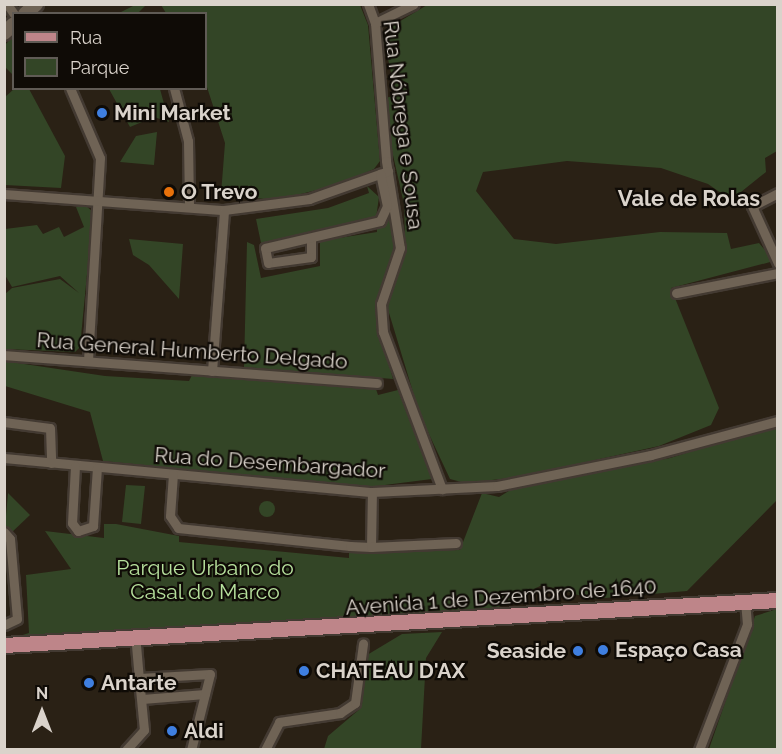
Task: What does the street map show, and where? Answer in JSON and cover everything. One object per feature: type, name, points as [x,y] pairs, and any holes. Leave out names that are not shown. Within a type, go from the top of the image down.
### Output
[{"type":"main road","name":"Avenida 1 de Dezembro de 1640","points":[[4,645],[226,635],[777,600]]},
{"type":"main road","name":"Avenida 1 de Dezembro de 1640","points":[[4,654],[136,645],[226,635]]},
{"type":"street","name":"Rua Nóbrega e Sousa","points":[[368,4],[375,23],[384,172],[400,248],[381,304],[383,332],[442,489]]},
{"type":"street","points":[[375,23],[414,4]]},
{"type":"street","points":[[71,90],[98,145],[100,200],[88,361]]},
{"type":"street","points":[[175,90],[188,141],[189,207]]},
{"type":"street","points":[[4,194],[224,210],[309,198],[384,172],[387,206],[381,220],[265,248],[268,263],[311,257],[311,238]]},
{"type":"street","points":[[777,193],[752,206],[777,263]]},
{"type":"street","points":[[212,370],[224,210]]},
{"type":"street","points":[[676,293],[777,273]]},
{"type":"street","name":"Rua General Humberto Delgado","points":[[4,355],[377,383]]},
{"type":"street","name":"Rua do Desembargador","points":[[4,458],[372,492],[442,489],[497,486],[651,455],[777,421]]},
{"type":"street","points":[[4,422],[50,428],[51,463]]},
{"type":"street","points":[[75,466],[72,523],[78,531],[93,526],[97,468]]},
{"type":"street","points":[[173,474],[170,516],[178,528],[370,547],[456,543]]},
{"type":"street","points":[[370,547],[372,492]]},
{"type":"street","points":[[4,532],[10,538],[8,577],[16,623],[4,625]]},
{"type":"street","points":[[699,750],[747,624],[745,602]]},
{"type":"street","points":[[265,750],[279,722],[340,713],[355,704],[363,644]]},
{"type":"street","points":[[126,750],[144,730],[136,645]]},
{"type":"street","points":[[139,678],[210,674],[191,750]]},
{"type":"street","points":[[142,699],[205,694]]},
{"type":"green space","points":[[135,5],[146,5],[139,12],[121,12]]},
{"type":"green space","points":[[161,5],[360,5],[368,25],[380,161],[374,169],[340,184],[297,195],[264,199],[221,194],[225,143],[207,87],[207,12],[165,12]]},
{"type":"green space","points":[[427,5],[777,5],[777,151],[765,158],[766,172],[731,200],[708,184],[661,168],[567,161],[483,172],[476,191],[514,239],[556,244],[660,232],[727,233],[731,249],[759,243],[774,261],[671,288],[719,408],[711,425],[659,446],[518,477],[465,483],[450,479],[420,415],[386,303],[405,241],[404,204],[388,133],[386,98],[396,95],[382,32]]},
{"type":"green space","points":[[12,37],[12,74],[4,66],[5,45]]},
{"type":"green space","points":[[13,90],[30,90],[65,156],[61,188],[5,185],[5,97]]},
{"type":"green space","points":[[110,90],[160,90],[169,122],[154,117],[130,127]]},
{"type":"green space","points":[[157,132],[154,165],[120,162],[136,136]]},
{"type":"green space","points":[[367,186],[379,197],[376,218],[261,243],[256,219],[328,208],[369,193]]},
{"type":"green space","points":[[84,204],[93,212],[80,347],[75,352],[5,349],[5,294],[12,288],[60,279],[79,293],[60,276],[12,287],[5,275],[5,229],[37,225],[43,234],[59,227],[64,237],[84,227],[76,207]]},
{"type":"green space","points":[[393,218],[396,249],[376,316],[393,379],[244,367],[247,242],[254,245],[261,278],[320,266],[320,241],[377,232],[377,227]]},
{"type":"green space","points":[[129,239],[183,244],[179,299],[149,265],[133,255]]},
{"type":"green space","points":[[4,361],[105,376],[189,381],[192,375],[376,389],[378,395],[398,390],[432,479],[369,487],[103,461],[90,412],[5,386]]},
{"type":"green space","name":"Parque Urbano do Casal do Marco","points":[[777,425],[777,500],[687,591],[593,599],[542,585],[497,608],[13,638],[29,633],[26,575],[71,569],[45,531],[104,538],[104,524],[116,524],[179,536],[179,542],[349,558],[349,551],[460,550],[482,493],[499,497],[512,489],[670,458]]},
{"type":"green space","points":[[126,485],[145,486],[141,524],[122,522]]},
{"type":"green space","points":[[8,493],[30,515],[10,534],[5,527]]},
{"type":"green space","points":[[264,501],[270,501],[275,509],[273,515],[264,517],[259,512],[259,506]]},
{"type":"green space","points":[[777,609],[777,749],[709,749],[755,616]]},
{"type":"green space","points":[[442,632],[426,658],[421,749],[324,749],[328,736],[361,708],[367,655],[402,634]]},
{"type":"place","name":"Mini Market","points":[[102,113]]},
{"type":"place","name":"O Trevo","points":[[169,192]]},
{"type":"place","name":"Espaço Casa","points":[[603,650]]},
{"type":"place","name":"Seaside","points":[[578,651]]},
{"type":"place","name":"CHATEAU D'AX","points":[[304,671]]},
{"type":"place","name":"Antarte","points":[[89,683]]},
{"type":"place","name":"Aldi","points":[[172,731]]},
{"type":"district","name":"Vale de Rolas","points":[[689,199]]}]
